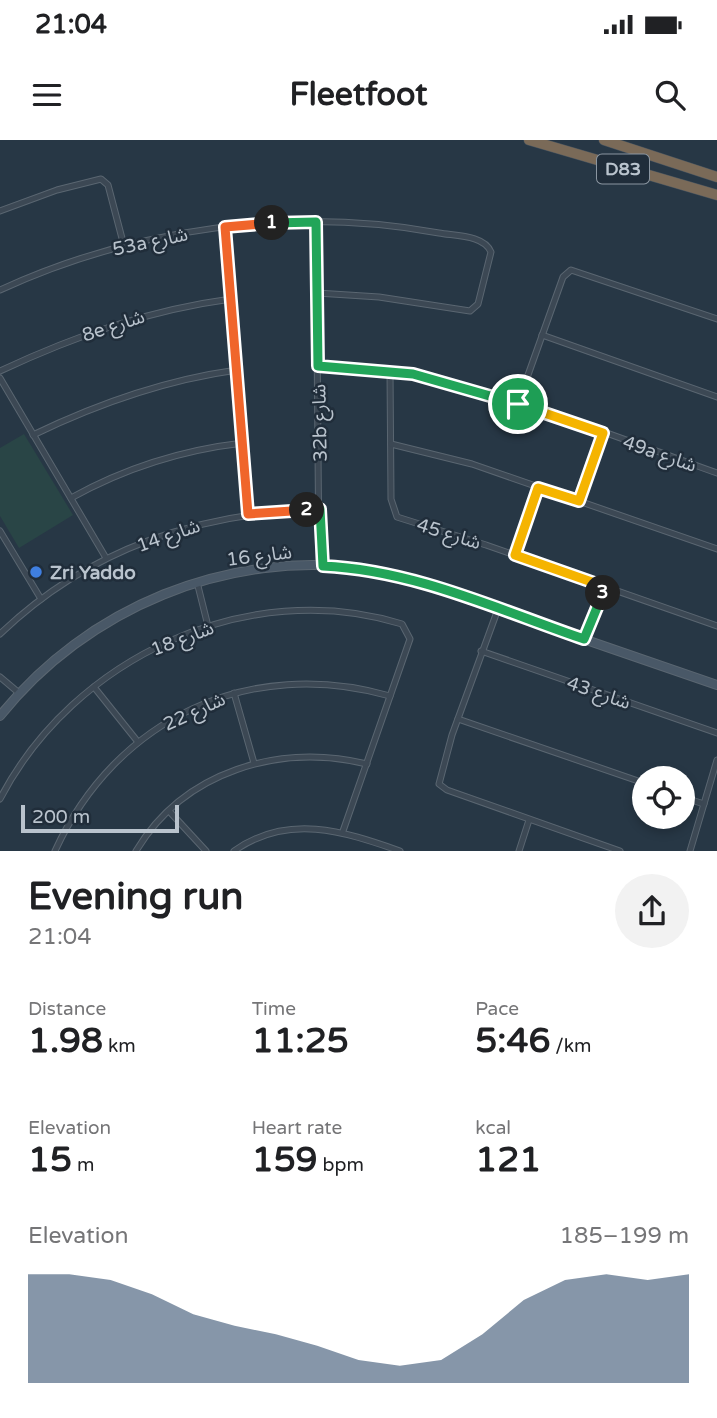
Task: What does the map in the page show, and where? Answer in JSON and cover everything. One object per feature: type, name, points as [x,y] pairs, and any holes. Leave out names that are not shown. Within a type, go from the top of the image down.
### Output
[{"type":"highway","name":"D83","points":[[529,140],[717,195]]},
{"type":"highway","name":"D83","points":[[604,140],[717,177]]},
{"type":"street","points":[[0,211],[57,190],[101,179],[108,186],[124,246]]},
{"type":"street","name":"53a شارع","points":[[0,290],[56,266],[124,246],[225,227],[316,222],[405,227],[474,239],[489,247],[491,258],[478,304],[470,311],[379,297],[317,293]]},
{"type":"street","name":"32b شارع","points":[[316,222],[321,566]]},
{"type":"street","points":[[225,227],[248,514]]},
{"type":"street","points":[[518,404],[566,273],[576,270],[717,319]]},
{"type":"street","name":"8e شارع","points":[[0,370],[70,339],[132,318],[231,299]]},
{"type":"street","points":[[542,335],[717,397]]},
{"type":"street","name":"49a شارع","points":[[318,366],[390,371],[447,382],[717,473]]},
{"type":"street","points":[[33,435],[91,408],[140,390],[237,370]]},
{"type":"street","points":[[390,371],[391,444],[472,464],[717,549]]},
{"type":"street","points":[[0,379],[106,558]]},
{"type":"street","points":[[579,501],[603,433]]},
{"type":"street","points":[[71,498],[143,465],[200,449],[243,443]]},
{"type":"street","name":"شارع 45","points":[[391,444],[391,499],[394,513],[402,519],[515,555],[717,626]]},
{"type":"street","points":[[515,555],[538,488]]},
{"type":"street","name":"شارع 14","points":[[0,634],[41,598],[106,558],[183,528],[248,514],[320,509]]},
{"type":"street","points":[[0,531],[2,539],[41,598]]},
{"type":"street","name":"شارع 16","points":[[0,716],[52,661],[95,629],[149,600],[194,583],[251,570],[321,566],[366,569],[408,578],[717,685]]},
{"type":"street","points":[[194,583],[208,626]]},
{"type":"street","points":[[586,640],[606,587]]},
{"type":"street","points":[[496,609],[438,779],[442,788],[620,851]]},
{"type":"street","name":"شارع 18","points":[[0,799],[39,740],[58,718],[94,687],[147,651],[208,626],[276,613],[346,613],[402,624],[410,633],[390,696]]},
{"type":"street","name":"شارع 43","points":[[481,651],[717,733]]},
{"type":"street","points":[[0,678],[18,695]]},
{"type":"street","name":"شارع 22","points":[[55,851],[71,819],[94,785],[138,742],[183,712],[234,693],[301,682],[346,685],[390,696]]},
{"type":"street","points":[[94,687],[138,742]]},
{"type":"street","points":[[234,693],[254,763]]},
{"type":"street","points":[[343,831],[390,696]]},
{"type":"street","points":[[458,719],[632,779]]},
{"type":"street","points":[[136,851],[169,811],[201,786],[254,763],[312,756],[367,764]]},
{"type":"street","points":[[690,851],[717,760]]},
{"type":"street","points":[[695,801],[704,804]]},
{"type":"street","points":[[169,811],[206,851]]},
{"type":"street","points":[[519,851],[529,820]]},
{"type":"street","points":[[234,851],[260,837],[293,828],[343,831],[400,851]]},
{"type":"green space","points":[[24,434],[73,515],[19,548],[0,516],[0,448]]},
{"type":"place","name":"Zri Yaddo","points":[[36,572]]},
{"type":"route","points":[[316,222],[318,366],[413,374],[518,404],[603,433],[579,501],[538,488],[515,555],[606,587],[584,639],[408,578],[366,569],[323,566],[320,509],[248,514],[225,227],[316,222]]}]
